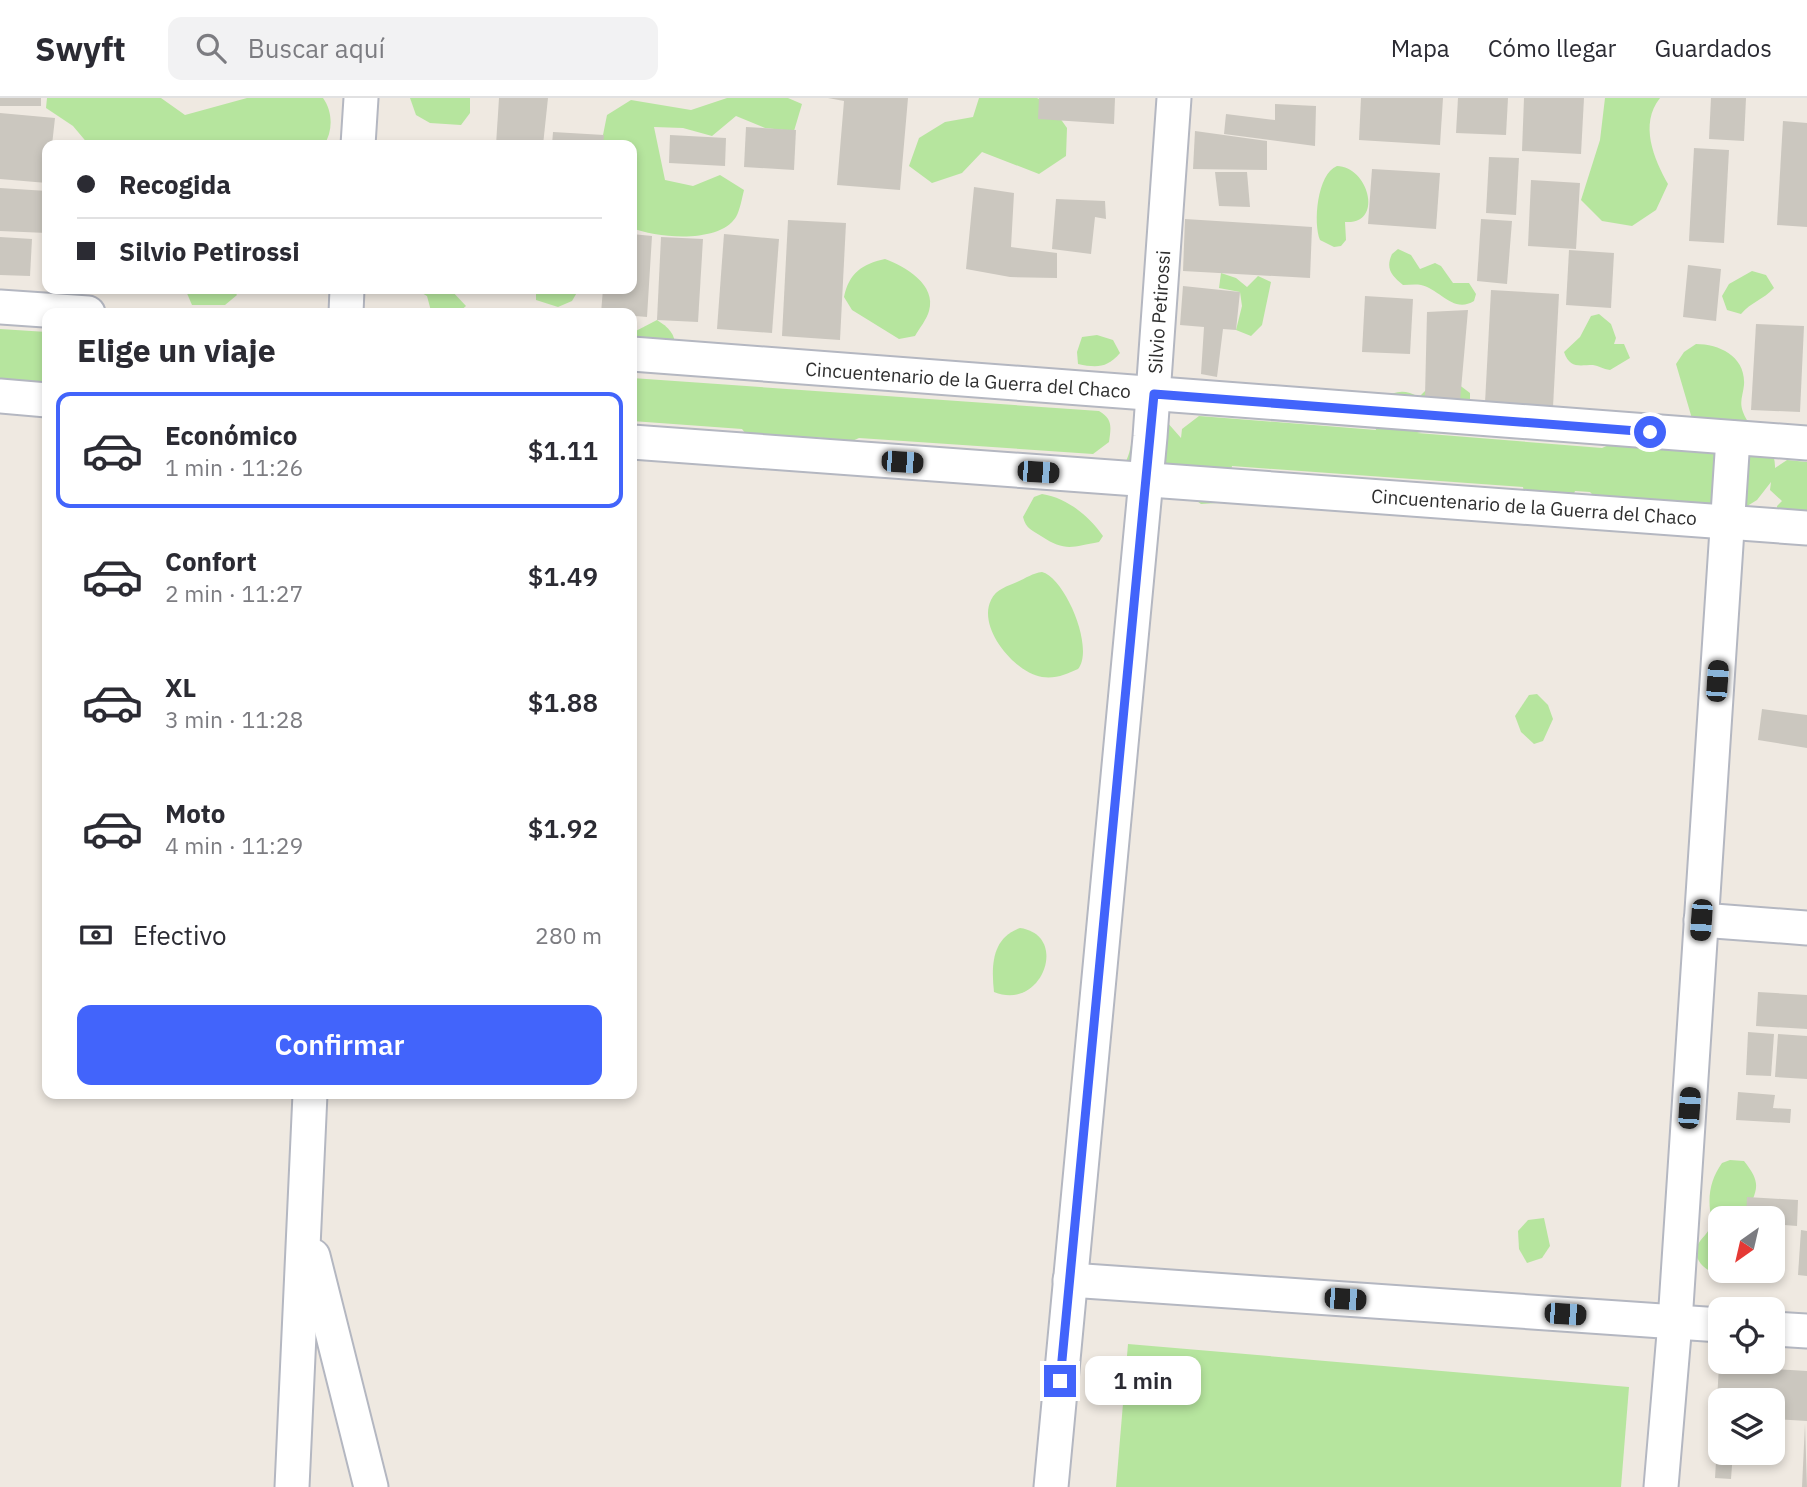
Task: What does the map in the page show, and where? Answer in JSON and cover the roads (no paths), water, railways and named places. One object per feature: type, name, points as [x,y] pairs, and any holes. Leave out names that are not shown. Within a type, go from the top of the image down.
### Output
[{"type":"street","points":[[358,140],[361,98]]},
{"type":"street","name":"Silvio Petirossi","points":[[1051,1487],[1154,394],[1174,98]]},
{"type":"street","points":[[0,307],[42,310]]},
{"type":"street","name":"Cincuentenario de la Guerra del Chaco","points":[[637,354],[1807,443]]},
{"type":"street","points":[[0,397],[42,400]]},
{"type":"street","points":[[1661,1487],[1675,1322],[1733,438]]},
{"type":"street","name":"Cincuentenario de la Guerra del Chaco","points":[[637,442],[1807,528]]},
{"type":"street","points":[[1701,920],[1807,928]]},
{"type":"street","points":[[292,1487],[310,1099]]},
{"type":"street","points":[[304,1220],[371,1487]]},
{"type":"street","points":[[1070,1280],[1708,1324]]},
{"type":"street","points":[[1785,1330],[1807,1331]]}]
